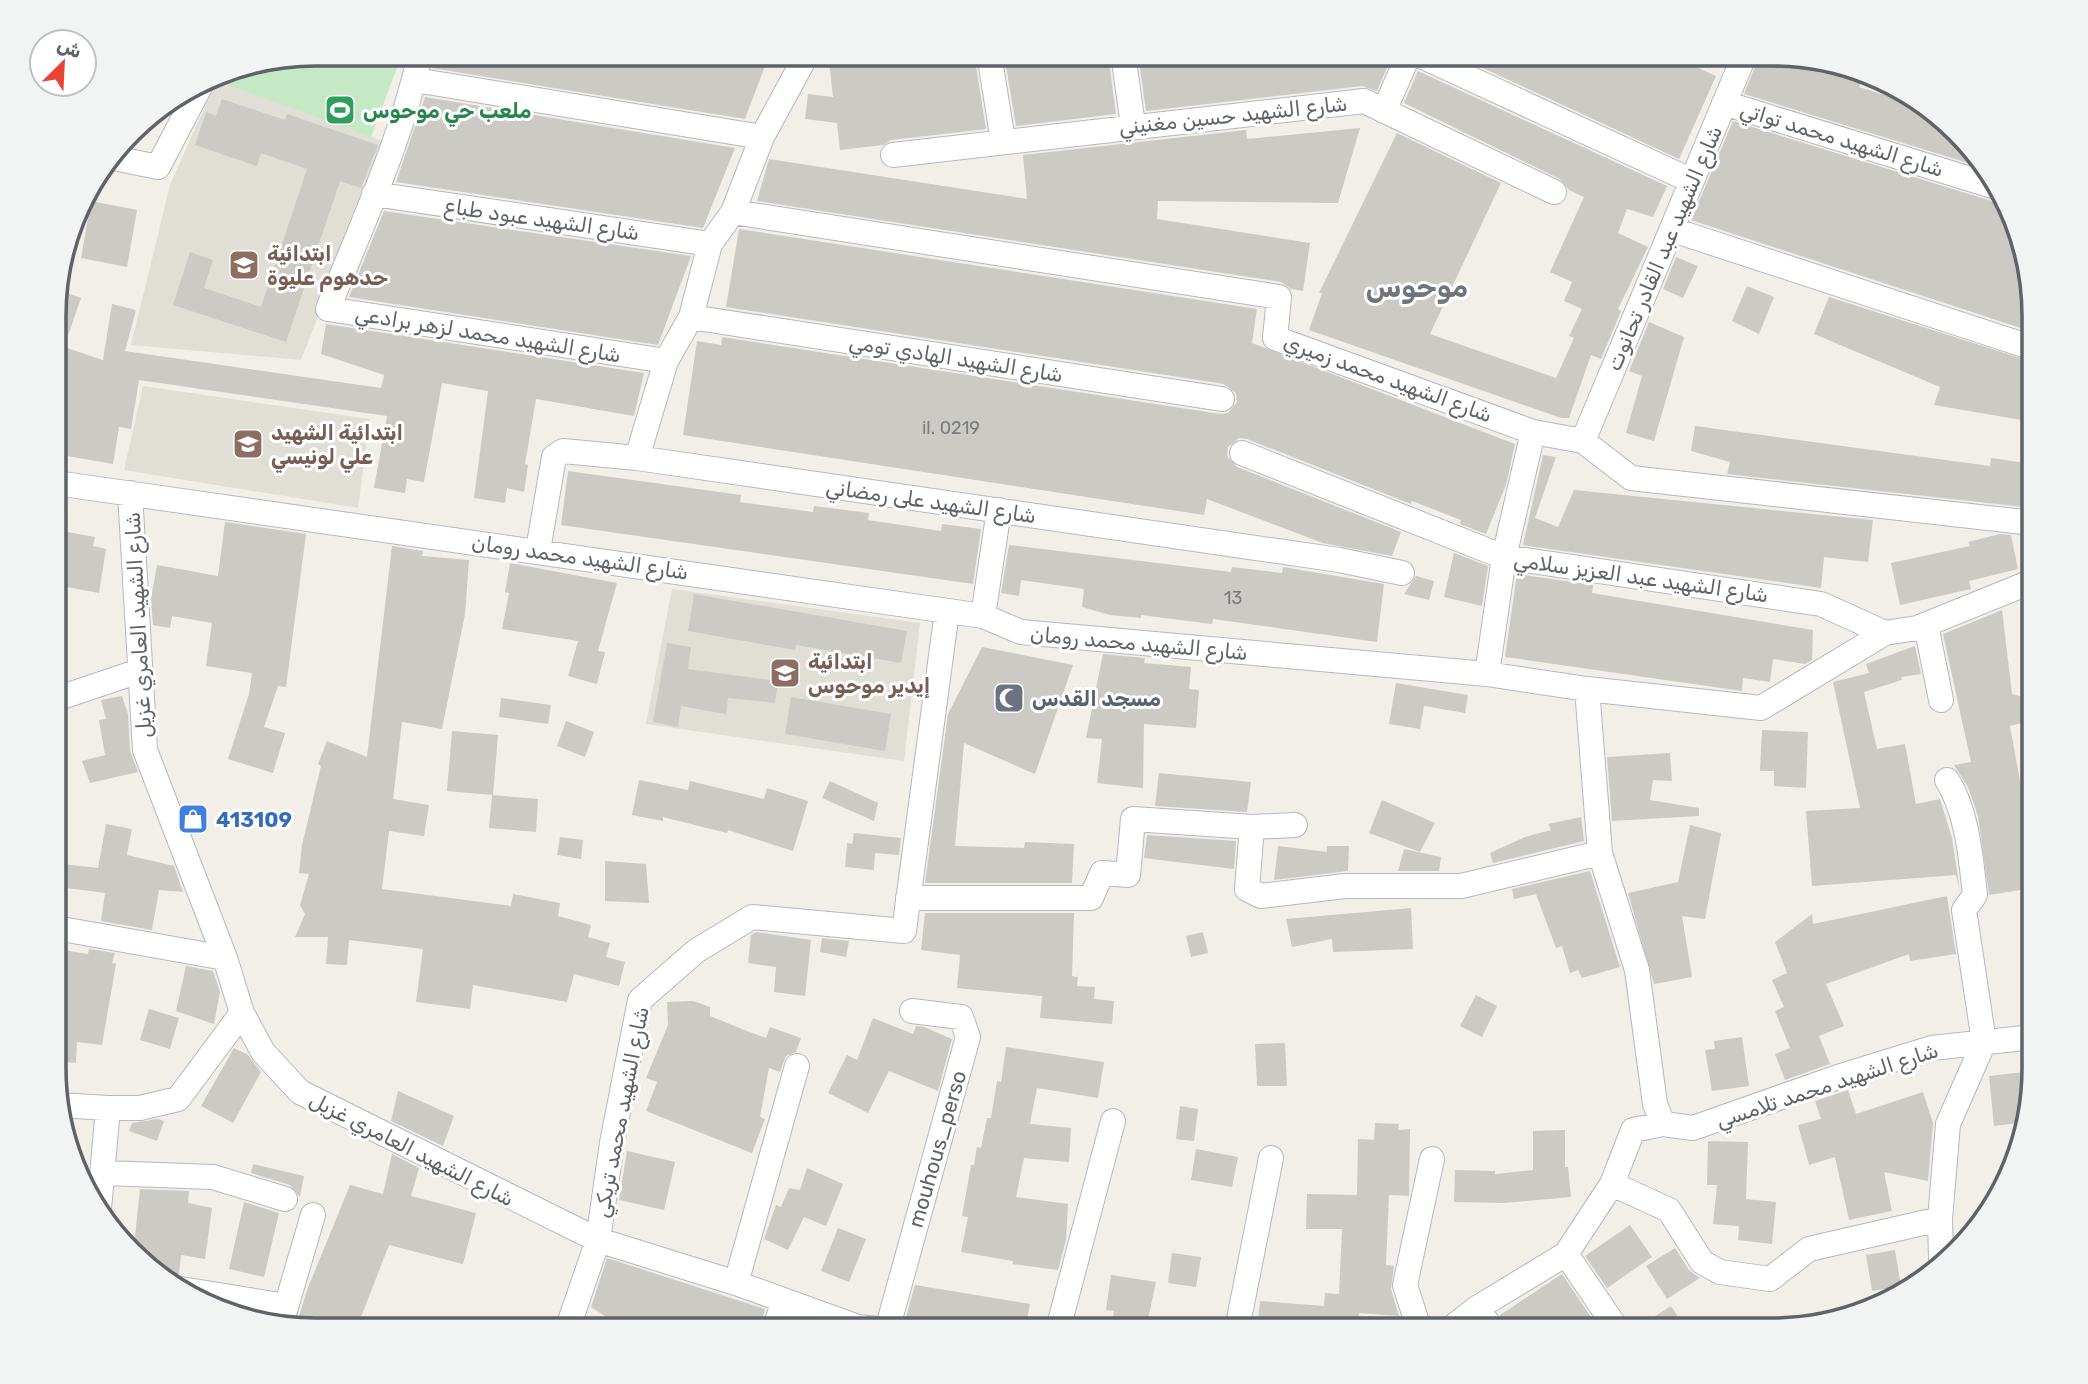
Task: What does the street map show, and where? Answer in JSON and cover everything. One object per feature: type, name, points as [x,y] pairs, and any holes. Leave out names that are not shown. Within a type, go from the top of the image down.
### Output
[{"type":"street","name":"شارع الشهيد محمد لزهر برادعي","points":[[418,66],[374,194],[328,309],[666,361]]},
{"type":"street","points":[[637,458],[666,361],[691,317],[710,244],[733,212],[762,137],[800,66]]},
{"type":"street","points":[[991,66],[1003,141]]},
{"type":"street","points":[[1125,66],[1133,125]]},
{"type":"street","points":[[1384,111],[1404,66]]},
{"type":"street","points":[[1443,66],[1692,181]]},
{"type":"street","name":"شارع الشهيد عبد القادر تحانوت","points":[[1583,441],[1673,230],[1724,103],[1734,66]]},
{"type":"street","points":[[415,80],[762,137]]},
{"type":"street","points":[[122,160],[158,167],[194,99]]},
{"type":"street","name":"شارع الشهيد حسين مغنيني","points":[[893,155],[1133,125],[1364,101],[1554,192]]},
{"type":"street","name":"شارع الشهيد محمد تواتي","points":[[1724,103],[1982,183]]},
{"type":"street","name":"شارع الشهيد عبود طباع","points":[[374,194],[710,244]]},
{"type":"street","name":"شارع الشهيد محمد زميري","points":[[733,212],[1279,297],[1275,338],[1533,432],[1583,441],[1631,478],[2021,522]]},
{"type":"street","points":[[1673,230],[2021,344]]},
{"type":"street","name":"شارع الشهيد الهادي تومي","points":[[691,317],[1222,399]]},
{"type":"street","points":[[1487,674],[1504,557],[1533,432]]},
{"type":"street","name":"شارع الشهيد على رمضاني","points":[[538,550],[554,457],[563,451],[637,458],[999,510],[1339,560],[1402,573]]},
{"type":"street","name":"شارع الشهيد عبد العزيز سلامي","points":[[1242,453],[1504,557],[1821,604],[1885,633]]},
{"type":"street","name":"شارع الشهيد محمد رومان","points":[[66,484],[984,616],[1021,632],[1487,674],[1587,689],[1761,708],[1885,633],[1926,625],[2021,587]]},
{"type":"street","name":"شارع الشهيد العامري غزيل","points":[[130,493],[145,750],[225,958],[242,1013],[263,1052],[300,1092],[598,1240],[736,1283],[832,1318]]},
{"type":"street","points":[[984,616],[999,510]]},
{"type":"street","name":"شارع الشهيد محمد تريكي","points":[[571,1318],[598,1240],[612,1143],[640,1000],[696,951],[752,917],[904,931],[947,611]]},
{"type":"street","points":[[1926,625],[1941,700]]},
{"type":"street","points":[[66,696],[139,671]]},
{"type":"street","points":[[1464,1318],[1566,1254],[1612,1184],[1633,1130],[1663,1125],[1655,1104],[1637,970],[1600,853],[1587,689]]},
{"type":"street","points":[[1941,1251],[1940,1219],[1948,1124],[1984,1042],[1964,910],[1975,895],[1973,877],[1957,796],[1947,780]]},
{"type":"street","points":[[908,898],[1091,898],[1102,873],[1128,875],[1133,819],[1252,827],[1296,825]]},
{"type":"street","points":[[1252,827],[1247,889],[1261,896],[1345,886],[1461,886],[1600,853]]},
{"type":"street","points":[[66,930],[225,958]]},
{"type":"street","name":"mouhous_perso","points":[[890,1318],[968,1037],[961,1017],[912,1011]]},
{"type":"street","points":[[70,1106],[140,1108],[178,1099],[242,1013]]},
{"type":"street","name":"شارع الشهيد محمد تلامسي","points":[[1663,1125],[1693,1128],[1838,1077],[1932,1048],[2022,1038]]},
{"type":"street","points":[[736,1283],[797,1066]]},
{"type":"street","points":[[101,1194],[108,1108]]},
{"type":"street","points":[[1061,1318],[1112,1121]]},
{"type":"street","points":[[1239,1318],[1271,1158]]},
{"type":"street","points":[[1416,1318],[1405,1285],[1432,1159]]},
{"type":"street","points":[[105,1173],[213,1177],[285,1199]]},
{"type":"street","points":[[1612,1184],[1669,1210],[1702,1262],[1720,1272],[1770,1279],[1809,1249],[1940,1219]]},
{"type":"street","points":[[230,1302],[284,1315],[313,1215]]},
{"type":"street","points":[[1566,1254],[1610,1318]]},
{"type":"street","points":[[778,1318],[784,1301]]},
{"type":"street","points":[[1477,1308],[1484,1318]]},
{"type":"shaded area","name":"ابتدائية حدهوم عليوة","points":[[227,84],[386,142],[301,360],[131,345],[170,185],[213,89]]},
{"type":"shaded area","name":"ابتدائية الشهيد علي لونيسي","points":[[143,386],[370,419],[358,508],[124,470]]},
{"type":"shaded area","name":"ابتدائية إيدير موحوس","points":[[672,589],[920,623],[904,761],[646,724]]},
{"type":"green space","name":"ملعب حي موحوس","points":[[398,66],[371,137],[226,84],[268,71],[300,67]]},
{"type":"building","points":[[432,66],[765,66],[745,119]]},
{"type":"building","points":[[830,66],[976,66],[986,129],[891,140],[883,145],[840,150],[837,123],[805,119],[808,94],[833,97]]},
{"type":"building","points":[[1006,66],[1110,66],[1116,114],[1016,126]]},
{"type":"building","points":[[1140,66],[1388,66],[1377,91],[1362,86],[1146,111]]},
{"type":"building","points":[[1479,66],[1694,66],[1716,76],[1679,159]]},
{"type":"building","points":[[1755,66],[1788,67],[1836,75],[1860,83],[1859,87],[1891,97],[1924,118],[1970,163],[1744,94]]},
{"type":"building","points":[[1418,71],[1667,186],[1653,217],[1627,209],[1618,233],[1648,247],[1618,309],[1621,311],[1601,359],[1591,355],[1569,418],[1561,418],[1309,330],[1322,293],[1319,293],[1397,133],[1501,183],[1430,334],[1556,378],[1574,338],[1569,336],[1582,309],[1564,301],[1572,282],[1550,272],[1584,197],[1569,190],[1560,179],[1404,103]]},
{"type":"building","points":[[425,97],[735,148],[703,228],[396,182]]},
{"type":"building","points":[[222,99],[285,120],[287,114],[378,145],[361,188],[340,181],[286,342],[173,305],[190,252],[213,260],[204,288],[261,307],[307,169],[261,153],[257,166],[195,145],[206,112],[216,116]]},
{"type":"building","points":[[1733,121],[1993,202],[2008,236],[2017,268],[2021,328],[1691,220]]},
{"type":"building","points":[[1360,128],[1338,203],[1158,201],[1157,219],[1310,243],[1303,291],[1291,289],[1281,282],[757,201],[769,159],[1027,199],[1023,155],[1246,130],[1247,139]]},
{"type":"building","points":[[94,202],[137,210],[127,267],[81,258],[89,214]]},
{"type":"building","points":[[384,211],[691,256],[658,345],[349,297]]},
{"type":"building","points":[[739,229],[1257,309],[1252,343],[1515,444],[1506,485],[1486,534],[1460,524],[1461,520],[1412,501],[1411,504],[1247,439],[1239,438],[1228,447],[1227,456],[1237,467],[1401,532],[1392,556],[1323,543],[1207,499],[1204,515],[683,435],[697,341],[721,345],[722,337],[1220,414],[1228,413],[1237,402],[1236,393],[1224,384],[726,307]]},
{"type":"building","points":[[1676,257],[1698,266],[1683,298],[1663,289]]},
{"type":"building","points":[[1747,286],[1774,297],[1759,334],[1732,321]]},
{"type":"building","points":[[68,293],[81,298],[66,341]]},
{"type":"building","points":[[1829,297],[2021,358],[2021,420],[1934,405],[1940,387],[1814,334]]},
{"type":"building","points":[[112,304],[136,310],[125,351],[381,388],[384,375],[321,354],[326,324],[644,373],[634,416],[536,399],[525,464],[528,465],[524,492],[507,488],[505,503],[474,498],[488,391],[442,383],[424,482],[407,479],[405,493],[374,488],[387,416],[139,380],[131,429],[119,427],[113,464],[66,456],[66,348],[103,360]]},
{"type":"building","points":[[1649,322],[1684,337],[1654,441],[1626,433],[1642,376],[1629,371]]},
{"type":"building","points":[[1695,426],[1990,466],[1991,458],[2021,462],[2021,507],[1727,474],[1730,462],[1691,451]]},
{"type":"building","points":[[1543,455],[1556,457],[1535,518],[1558,527],[1574,490],[1873,520],[1868,562],[1824,557],[1821,588],[1523,545]]},
{"type":"building","points":[[568,471],[741,495],[740,502],[813,512],[814,506],[869,513],[868,520],[941,531],[942,524],[981,529],[973,584],[561,525]]},
{"type":"building","points":[[225,522],[306,534],[286,687],[278,686],[264,727],[285,733],[273,773],[228,759],[249,694],[252,673],[206,666],[212,623],[172,616],[170,628],[153,625],[151,599],[157,565],[218,576]]},
{"type":"building","points":[[66,532],[95,537],[93,546],[106,549],[99,593],[66,587]]},
{"type":"building","points":[[2000,534],[2011,535],[2018,569],[1969,581],[1971,589],[1900,605],[1891,563],[1970,546],[1968,542]]},
{"type":"building","points":[[1009,545],[1231,572],[1232,567],[1282,573],[1283,567],[1384,584],[1377,642],[1213,619],[1212,624],[1141,615],[1141,618],[1110,615],[1082,607],[1084,589],[1021,580],[1019,596],[1001,593]]},
{"type":"building","points":[[392,546],[423,551],[422,556],[469,560],[465,614],[442,729],[402,722],[393,799],[429,805],[424,836],[389,831],[382,889],[511,906],[513,894],[560,903],[558,916],[591,925],[588,937],[610,943],[606,957],[625,962],[619,986],[574,974],[567,1002],[473,985],[470,1009],[416,1002],[423,949],[349,940],[347,965],[326,964],[328,937],[295,937],[305,914],[300,905],[309,874],[299,873],[302,845],[321,766],[318,764],[327,741],[367,757]]},
{"type":"building","points":[[1454,553],[1488,566],[1482,606],[1444,597]]},
{"type":"building","points":[[510,563],[617,583],[598,651],[605,652],[597,684],[568,676],[578,641],[502,629],[509,593],[505,592]]},
{"type":"building","points":[[1517,574],[1593,585],[1592,593],[1813,630],[1812,660],[1805,664],[1773,659],[1770,682],[1743,678],[1742,691],[1505,657]]},
{"type":"building","points":[[1416,576],[1434,581],[1429,600],[1404,594]]},
{"type":"building","points":[[694,594],[907,631],[901,663],[796,645],[795,650],[688,631]]},
{"type":"building","points":[[2002,610],[2012,694],[2022,697],[2022,723],[2010,726],[2022,790],[2022,890],[1989,895],[1978,816],[1968,787],[1954,765],[1971,762],[1943,634]]},
{"type":"building","points":[[667,643],[691,647],[688,669],[778,681],[775,703],[728,698],[726,714],[681,706],[678,727],[653,722]]},
{"type":"building","points":[[1915,646],[1921,674],[1901,677],[1902,680],[1864,692],[1877,749],[1905,744],[1916,804],[1940,799],[1952,838],[1960,891],[1956,875],[1812,886],[1806,811],[1860,808],[1833,682],[1869,673],[1866,664]]},
{"type":"building","points":[[982,647],[1073,665],[1035,774],[964,743],[955,846],[1024,848],[1025,842],[1074,844],[1072,883],[925,883],[948,714]]},
{"type":"building","points":[[1103,654],[1145,658],[1144,663],[1191,667],[1189,689],[1199,690],[1196,728],[1144,724],[1143,788],[1097,783],[1102,739],[1086,738]]},
{"type":"building","points":[[1396,683],[1468,695],[1465,713],[1424,706],[1420,729],[1389,724]]},
{"type":"building","points":[[122,696],[128,714],[130,751],[138,772],[90,783],[82,761],[105,755],[99,720],[106,719],[101,700]]},
{"type":"building","points":[[791,697],[891,714],[885,751],[785,734]]},
{"type":"building","points":[[501,698],[551,705],[548,724],[499,717]]},
{"type":"building","points":[[566,721],[594,732],[585,757],[557,746]]},
{"type":"building","points":[[1762,730],[1808,732],[1806,788],[1774,786],[1774,771],[1760,771]]},
{"type":"building","points":[[452,731],[498,735],[493,795],[447,791]]},
{"type":"building","points":[[1670,753],[1672,781],[1653,780],[1650,800],[1699,808],[1699,816],[1612,821],[1607,757]]},
{"type":"building","points":[[1159,773],[1251,782],[1247,812],[1155,806]]},
{"type":"building","points":[[639,780],[688,790],[690,781],[764,799],[767,788],[808,801],[793,851],[728,830],[727,833],[663,817],[663,821],[632,815]]},
{"type":"building","points":[[830,781],[878,803],[874,821],[822,798]]},
{"type":"building","points":[[492,795],[538,799],[536,832],[489,828]]},
{"type":"building","points":[[1382,800],[1435,823],[1420,852],[1369,833]]},
{"type":"building","points":[[1581,817],[1584,841],[1493,863],[1490,853],[1525,837],[1551,830],[1548,824]]},
{"type":"building","points":[[106,824],[132,829],[127,855],[174,866],[183,892],[159,890],[152,930],[101,921],[105,893],[66,888],[66,864],[98,868]]},
{"type":"building","points":[[1690,825],[1721,833],[1705,919],[1682,916],[1692,977],[1654,984],[1628,893],[1678,882]]},
{"type":"building","points":[[854,833],[901,838],[899,855],[875,853],[874,870],[845,867],[847,843],[852,844]]},
{"type":"building","points":[[1147,835],[1236,841],[1234,869],[1144,858]]},
{"type":"building","points":[[560,837],[583,840],[581,859],[557,855]]},
{"type":"building","points":[[1278,846],[1327,852],[1327,846],[1349,846],[1348,871],[1274,880]]},
{"type":"building","points":[[1404,849],[1441,857],[1439,871],[1398,871]]},
{"type":"building","points":[[605,861],[646,864],[649,903],[605,901]]},
{"type":"building","points":[[1590,871],[1620,967],[1582,978],[1578,970],[1570,973],[1562,946],[1556,948],[1536,894],[1514,899],[1512,889]]},
{"type":"building","points":[[1947,896],[1956,954],[1910,961],[1909,954],[1826,984],[1844,1026],[1819,1036],[1830,1064],[1785,1080],[1775,1054],[1790,1048],[1775,1011],[1784,1007],[1772,980],[1787,973],[1775,942],[1812,914],[1813,924]]},
{"type":"building","points":[[1411,908],[1413,949],[1333,952],[1332,939],[1292,947],[1286,919]]},
{"type":"building","points":[[925,913],[1074,913],[1072,976],[1078,977],[1077,986],[1095,987],[1094,999],[1114,1001],[1112,1024],[1040,1018],[1042,996],[957,988],[960,955],[921,950]]},
{"type":"building","points":[[756,932],[811,940],[805,996],[774,992],[776,967],[748,963],[751,935]]},
{"type":"building","points":[[1203,932],[1208,953],[1191,957],[1186,936]]},
{"type":"building","points":[[822,938],[849,941],[846,957],[820,952]]},
{"type":"building","points":[[89,949],[115,953],[112,963],[116,964],[102,1045],[77,1042],[76,1063],[66,1062],[66,951],[88,954]]},
{"type":"building","points":[[186,966],[213,971],[220,992],[214,1024],[176,1011]]},
{"type":"building","points":[[1476,995],[1497,1006],[1482,1037],[1460,1026]]},
{"type":"building","points":[[693,1001],[710,1007],[710,1016],[766,1038],[770,1027],[801,1038],[796,1052],[786,1056],[780,1072],[769,1068],[760,1117],[765,1119],[752,1153],[646,1111],[657,1082],[646,1078],[668,1025],[667,1002]]},
{"type":"building","points":[[149,1009],[179,1018],[170,1049],[140,1040]]},
{"type":"building","points":[[873,1018],[913,1034],[916,1026],[924,1027],[952,1039],[938,1091],[889,1071],[868,1113],[828,1093],[847,1055],[857,1060]]},
{"type":"building","points":[[1742,1037],[1749,1086],[1712,1091],[1705,1050],[1715,1049],[1714,1041]]},
{"type":"building","points":[[1285,1043],[1287,1086],[1257,1086],[1255,1044]]},
{"type":"building","points":[[1006,1047],[1104,1062],[1098,1098],[1037,1088],[1030,1124],[1071,1128],[1069,1162],[1024,1158],[1016,1197],[1068,1204],[1066,1240],[1058,1270],[1012,1264],[1013,1261],[961,1252],[968,1217],[962,1216],[971,1165],[974,1165],[977,1147],[981,1148],[987,1118],[991,1118],[997,1081],[1001,1082]]},
{"type":"building","points":[[234,1048],[248,1055],[261,1072],[233,1123],[201,1106]]},
{"type":"building","points":[[2022,1072],[2015,1123],[1994,1126],[1989,1076]]},
{"type":"building","points":[[1848,1090],[1856,1114],[1923,1092],[1933,1123],[1928,1181],[1884,1172],[1892,1211],[1849,1220],[1835,1157],[1809,1165],[1798,1125],[1821,1119],[1815,1101]]},
{"type":"building","points":[[398,1091],[454,1116],[443,1146],[391,1121]]},
{"type":"building","points":[[1180,1106],[1198,1109],[1194,1141],[1176,1139]]},
{"type":"building","points":[[158,1119],[164,1121],[157,1141],[129,1131],[132,1123]]},
{"type":"building","points":[[1375,1123],[1399,1124],[1398,1130],[1410,1129],[1409,1196],[1389,1195],[1386,1265],[1394,1266],[1391,1289],[1399,1316],[1359,1313],[1359,1318],[1258,1318],[1260,1301],[1324,1306],[1325,1293],[1339,1294],[1342,1229],[1306,1229],[1307,1194],[1357,1195],[1358,1139],[1374,1140]]},
{"type":"building","points":[[1565,1130],[1565,1167],[1568,1167],[1571,1197],[1504,1203],[1454,1202],[1455,1170],[1495,1171],[1495,1174],[1533,1170],[1533,1131]]},
{"type":"building","points":[[1708,1141],[1748,1142],[1746,1199],[1776,1202],[1772,1244],[1738,1240],[1739,1226],[1713,1224],[1717,1185],[1707,1185]]},
{"type":"building","points":[[1196,1149],[1238,1157],[1232,1187],[1191,1180]]},
{"type":"building","points":[[627,1151],[675,1162],[664,1210],[619,1200]]},
{"type":"building","points":[[392,1154],[419,1168],[411,1196],[476,1213],[463,1264],[389,1245],[361,1318],[299,1317],[350,1185],[383,1194]]},
{"type":"building","points":[[253,1164],[304,1176],[300,1197],[290,1185],[251,1173]]},
{"type":"building","points":[[807,1168],[843,1184],[826,1226],[804,1217],[788,1250],[764,1239],[776,1205],[781,1207],[789,1188],[800,1190]]},
{"type":"building","points":[[140,1189],[189,1191],[188,1203],[212,1208],[205,1259],[181,1255],[179,1274],[164,1266],[135,1238]]},
{"type":"building","points":[[244,1202],[279,1213],[264,1277],[229,1269]]},
{"type":"building","points":[[1630,1225],[1652,1257],[1607,1288],[1585,1256]]},
{"type":"building","points":[[838,1228],[866,1239],[849,1282],[821,1271]]},
{"type":"building","points":[[1675,1248],[1689,1270],[1700,1278],[1667,1299],[1646,1266]]},
{"type":"building","points":[[1895,1250],[1900,1281],[1889,1288],[1872,1291],[1866,1255]]},
{"type":"building","points":[[1172,1253],[1201,1257],[1196,1287],[1168,1283]]},
{"type":"building","points":[[607,1258],[765,1309],[763,1318],[608,1318],[591,1307]]},
{"type":"building","points":[[1562,1274],[1592,1318],[1502,1318],[1500,1315]]},
{"type":"building","points":[[1111,1275],[1156,1282],[1148,1318],[1113,1318],[1114,1311],[1106,1310]]},
{"type":"building","points":[[915,1285],[1030,1304],[1027,1318],[906,1318]]},
{"type":"building","points":[[1671,1306],[1679,1318],[1652,1318]]},
{"type":"place","name":"ملعب حي موحوس","points":[[340,110]]},
{"type":"place","name":"ابتدائية حدهوم عليوة","points":[[244,265]]},
{"type":"place","name":"ابتدائية الشهيد علي لونيسي","points":[[248,444]]},
{"type":"place","name":"ابتدائية إيدير موحوس","points":[[785,673]]},
{"type":"place","name":"مسجد القدس","points":[[1009,698]]},
{"type":"place","name":"413109","points":[[193,819]]},
{"type":"district","name":"موحوس","points":[[1417,287]]}]
